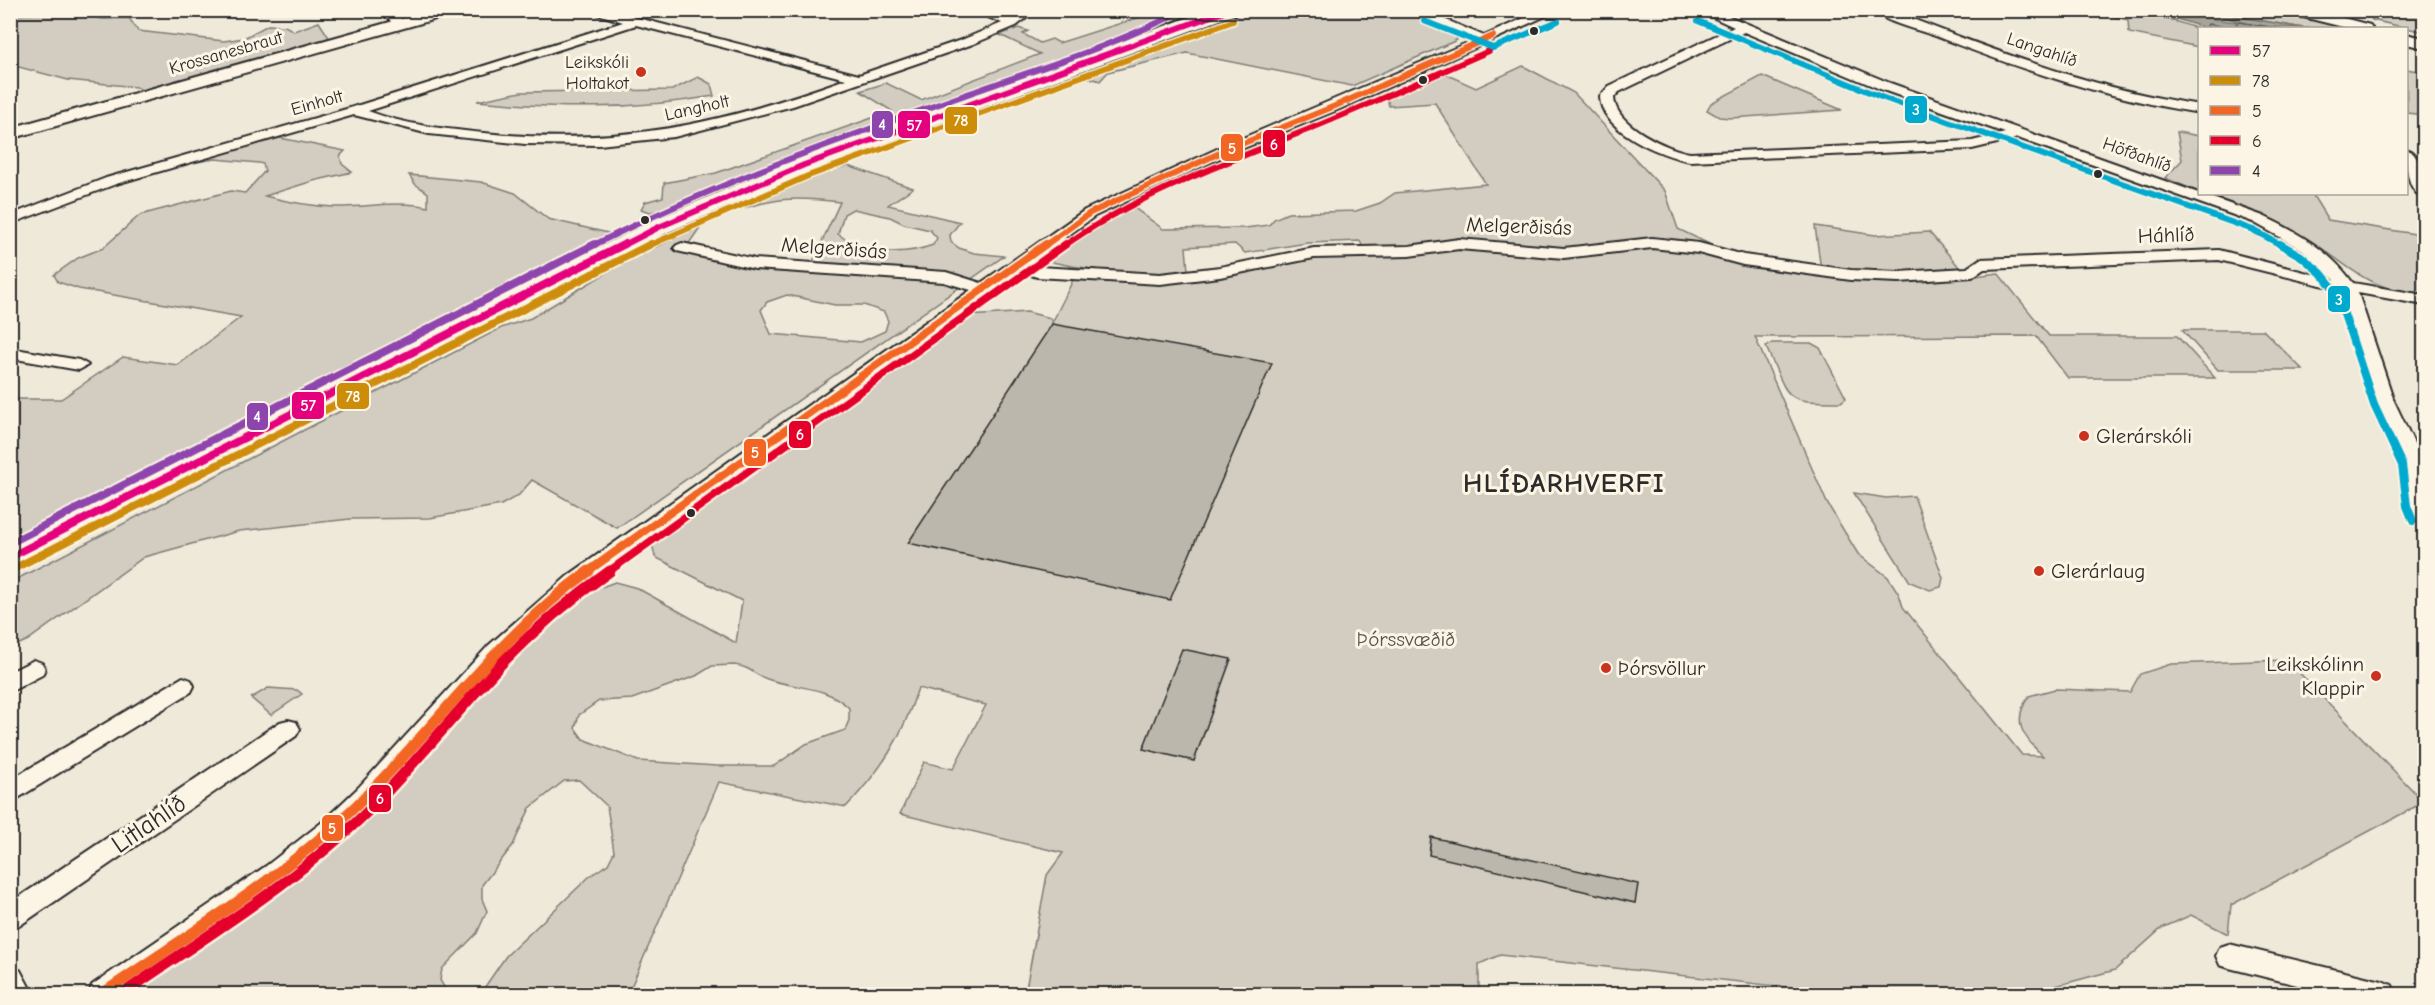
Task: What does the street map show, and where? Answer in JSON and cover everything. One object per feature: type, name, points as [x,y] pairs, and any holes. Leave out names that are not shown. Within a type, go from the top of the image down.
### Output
[{"type":"highway","points":[[1160,36],[1211,10]]},
{"type":"highway","points":[[10,557],[648,231],[804,165],[1229,10]]},
{"type":"street","name":"Krossanesbraut","points":[[10,134],[394,18],[453,10]]},
{"type":"street","points":[[591,10],[860,79]]},
{"type":"street","points":[[977,10],[1012,23]]},
{"type":"street","name":"Langholt","points":[[355,111],[376,120],[465,135],[546,142],[622,140],[673,133],[785,104],[860,79],[1012,23],[1030,10]]},
{"type":"street","points":[[1413,10],[1488,38]]},
{"type":"street","points":[[1429,10],[1488,38]]},
{"type":"street","points":[[102,994],[275,874],[330,830],[376,786],[496,651],[576,579],[1090,213],[1224,151],[1335,106],[1553,10]]},
{"type":"street","name":"Höfðahlíð","points":[[1703,10],[1885,86],[2217,204],[2290,234],[2317,252],[2338,272],[2348,287],[2385,401],[2414,462],[2419,503],[2424,517]]},
{"type":"street","name":"Langahlíð","points":[[1876,10],[2057,77],[2134,99],[2198,109]]},
{"type":"street","points":[[2292,10],[2360,27]]},
{"type":"street","name":"Einholt","points":[[10,220],[111,181],[355,111],[634,22]]},
{"type":"street","points":[[1743,27],[1614,89],[1607,96],[1607,103],[1645,143],[1669,154],[1690,157],[1972,145],[2001,140],[2018,133]]},
{"type":"street","points":[[2408,39],[2424,43]]},
{"type":"street","points":[[2408,158],[2424,194]]},
{"type":"street","name":"Melgerðisás","points":[[1018,265],[1037,272],[1160,279],[1220,272],[1275,259],[1314,253],[1409,252],[1459,244],[1564,254],[1602,247],[1652,243],[1699,248],[1743,260],[1871,277],[1972,272],[1980,264]]},
{"type":"street","name":"Melgerðisás","points":[[682,249],[755,264],[946,277],[984,289]]},
{"type":"street","name":"Háhlíð","points":[[1980,264],[2219,255],[2251,262],[2286,274],[2348,287]]},
{"type":"street","points":[[2348,287],[2424,300]]},
{"type":"street","points":[[10,353],[79,365]]},
{"type":"street","points":[[10,683],[34,669]]},
{"type":"street","points":[[10,793],[183,686]]},
{"type":"street","name":"Litlahlíð","points":[[10,918],[288,729]]},
{"type":"street","points":[[2229,956],[2382,994]]},
{"type":"street","points":[[10,979],[20,994]]},
{"type":"green space","points":[[1250,10],[1407,11],[1453,31],[1457,40],[1352,86],[1187,53],[1108,72],[1100,81],[1083,76],[1085,73]]},
{"type":"green space","points":[[1159,11],[1202,11],[1189,18],[686,205],[650,212],[641,209],[645,202],[663,197],[664,183],[716,173],[892,111],[860,91],[886,83],[921,100],[1040,54],[1000,35],[1018,28],[1028,31],[1023,34],[1040,43],[1052,39],[1059,43]]},
{"type":"green space","points":[[2091,11],[2144,11],[2198,29],[2198,47],[2129,33],[2128,20]]},
{"type":"green space","points":[[2207,11],[2282,11],[2346,27],[2297,27]]},
{"type":"green space","points":[[2368,11],[2424,11],[2424,32],[2408,27],[2372,20]]},
{"type":"green space","points":[[67,12],[103,19],[129,18],[138,31],[224,41],[244,38],[268,25],[285,26],[294,31],[319,22],[330,39],[144,91],[136,87],[68,80],[11,65],[10,15]]},
{"type":"green space","name":"Þórssvæðið","points":[[1523,66],[1574,93],[1665,191],[1678,229],[1730,254],[1821,270],[1815,226],[1875,235],[1929,232],[1968,277],[1998,273],[2049,336],[2177,336],[2215,378],[2068,378],[2036,336],[1755,337],[1827,503],[1858,554],[1888,577],[1899,594],[1903,607],[2022,755],[2043,756],[2025,736],[2020,721],[2029,696],[2055,689],[2130,692],[2140,674],[2171,664],[2287,660],[2424,802],[2231,905],[2228,934],[2191,915],[2162,928],[2115,970],[2026,994],[1848,994],[1500,955],[1479,964],[1479,994],[1025,994],[1047,875],[1063,853],[900,814],[924,762],[953,769],[986,705],[918,688],[890,752],[846,807],[719,782],[628,994],[480,994],[506,956],[590,876],[608,864],[614,852],[607,806],[579,780],[564,781],[530,808],[513,845],[482,885],[482,899],[487,911],[477,933],[442,969],[440,980],[448,994],[133,994],[297,876],[389,798],[501,665],[567,606],[596,589],[615,582],[637,588],[736,643],[742,601],[655,557],[652,543],[968,316],[1027,312],[1050,318],[1052,323],[1074,278],[1169,283],[1295,259],[1366,254],[1360,241],[1307,243],[1245,253],[1235,244],[1186,247],[1188,271],[1151,273],[1096,270],[1042,260],[1126,202],[1163,229],[1245,228],[1269,225],[1274,219],[1288,213],[1356,211],[1380,203],[1395,193],[1486,184],[1435,103],[1389,106],[1387,97],[1441,72],[1476,88]],"holes":[[[712,666],[740,666],[767,679],[831,695],[849,708],[849,720],[845,730],[806,744],[774,766],[717,766],[638,761],[583,739],[575,728],[579,715],[599,701],[632,699],[696,676]]]},
{"type":"green space","points":[[2408,69],[2424,72],[2424,115],[2408,113]]},
{"type":"green space","points":[[1762,76],[1842,110],[1731,118],[1719,117],[1707,110],[1711,103]]},
{"type":"green space","points":[[698,77],[711,84],[714,96],[654,104],[596,107],[537,106],[477,101],[521,92],[672,90]]},
{"type":"green space","points":[[2177,132],[2198,136],[2198,192],[2165,178],[2182,160]]},
{"type":"green space","points":[[280,138],[345,151],[340,156],[342,164],[352,172],[265,196],[325,206],[405,204],[428,207],[428,193],[415,184],[409,175],[481,182],[515,193],[548,219],[621,236],[11,543],[11,399],[61,399],[123,357],[178,365],[241,317],[79,289],[58,282],[54,275],[78,258],[103,248],[140,215],[231,191],[245,193],[265,171],[263,164],[259,163],[215,159],[173,166]]},
{"type":"green space","points":[[848,166],[913,188],[888,205],[960,222],[950,235],[951,242],[959,248],[974,253],[1004,256],[617,528],[532,480],[519,495],[501,505],[430,518],[350,519],[239,531],[144,557],[28,640],[11,648],[11,582],[501,328],[531,318],[626,261],[701,226],[687,246],[689,252],[756,267],[809,270],[840,202],[809,199],[784,200],[730,212],[793,183]],"holes":[[[853,209],[890,217],[904,224],[930,230],[937,238],[933,245],[909,251],[884,251],[860,246],[838,234],[844,214]],[[787,295],[835,305],[864,305],[884,312],[888,321],[885,331],[861,342],[771,334],[761,310],[767,302]]]},
{"type":"green space","points":[[2208,195],[2313,195],[2328,220],[2421,235],[2424,243],[2424,293],[2385,287],[2370,281],[2315,243],[2276,221]]},
{"type":"green space","points":[[2182,330],[2263,330],[2303,370],[2218,370]]},
{"type":"green space","points":[[1772,343],[1811,343],[1820,348],[1846,398],[1841,402],[1807,401],[1797,399],[1790,394],[1766,347]]},
{"type":"green space","points":[[1854,493],[1886,498],[1914,496],[1943,578],[1941,587],[1930,590],[1910,582]]},
{"type":"green space","points":[[268,688],[297,690],[302,694],[271,715],[251,698]]},
{"type":"water","points":[[2152,11],[2189,11],[2213,19],[2246,23],[2202,11],[2207,11],[2297,27],[2228,26],[2202,27]]},
{"type":"building","points":[[1052,324],[1272,363],[1170,600],[908,543]]},
{"type":"building","points":[[1182,649],[1231,659],[1194,761],[1143,749]]},
{"type":"building","points":[[1431,837],[1638,884],[1635,903],[1429,855]]},
{"type":"transit line","name":"4","points":[[10,543],[633,225],[800,154],[1065,59],[1155,25],[1184,10]]},
{"type":"transit line","name":"57","points":[[10,557],[659,227],[804,165],[1228,10]]},
{"type":"transit line","name":"78","points":[[15,568],[664,238],[808,176],[1233,21]]},
{"type":"transit line","name":"3","points":[[1424,21],[1493,48],[1558,21]]},
{"type":"transit line","name":"3","points":[[1698,21],[1881,97],[2253,230],[2301,256],[2321,273],[2337,293],[2374,405],[2402,465],[2407,506],[2413,521]]},
{"type":"transit line","name":"5","points":[[102,994],[275,874],[330,830],[367,795],[497,651],[576,580],[1090,213],[1224,151],[1335,106],[1493,36]]},
{"type":"transit line","name":"6","points":[[122,994],[282,884],[338,839],[376,803],[505,660],[584,589],[1096,223],[1229,162],[1340,117],[1489,51]]},
{"type":"place","name":"Leikskóli Holtakot","points":[[641,72]]},
{"type":"place","name":"Glerárskóli","points":[[2084,436]]},
{"type":"place","name":"Glerárlaug","points":[[2039,571]]},
{"type":"place","name":"Þórsvöllur","points":[[1606,668]]},
{"type":"place","name":"Leikskólinn Klappir","points":[[2376,676]]},
{"type":"district","name":"HLÍÐARHVERFI","points":[[1564,483]]}]
